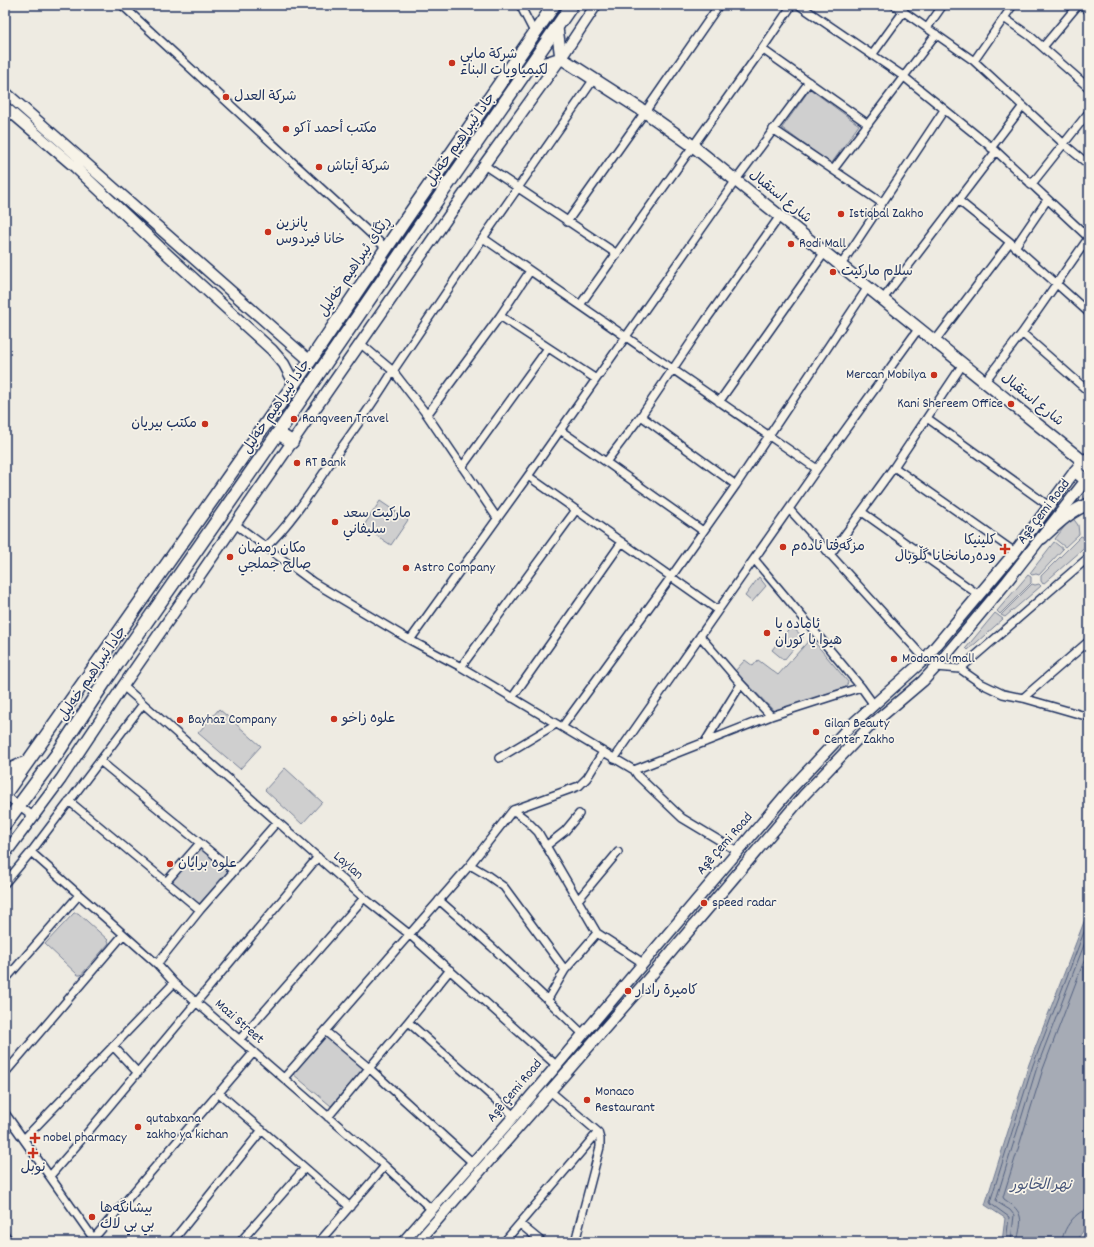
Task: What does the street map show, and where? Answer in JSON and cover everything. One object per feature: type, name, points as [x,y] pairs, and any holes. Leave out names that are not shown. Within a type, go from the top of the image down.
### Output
[{"type":"highway","name":"ڕێگای ئیبراهیم خەلیل","points":[[180,546],[310,361],[554,5]]},
{"type":"highway","name":"جادا ئیبراهیم خەلیل","points":[[5,824],[20,806],[57,754],[104,683],[572,5]]},
{"type":"highway","points":[[432,181],[444,190]]},
{"type":"highway","points":[[406,219],[413,222],[418,227]]},
{"type":"highway","points":[[278,432],[292,442]]},
{"type":"highway","name":"جادا ئیبراهیم خەلیل","points":[[5,795],[180,546]]},
{"type":"highway","points":[[5,772],[28,762]]},
{"type":"main road","points":[[5,854],[91,735],[235,524],[484,165],[561,58],[596,5]]},
{"type":"main road","points":[[557,28],[561,58]]},
{"type":"main road","points":[[531,66],[561,58]]},
{"type":"main road","name":"شارع استقبال","points":[[561,58],[645,112],[693,146],[934,341],[1087,462]]},
{"type":"main road","points":[[5,92],[310,361]]},
{"type":"main road","points":[[5,107],[75,168],[272,350],[284,364],[294,383]]},
{"type":"main road","name":"Aşê Çemi Road","points":[[403,1242],[514,1116],[788,792],[849,727],[925,659],[1015,552],[1075,471],[1087,462]]},
{"type":"main road","points":[[1075,471],[1088,480]]},
{"type":"main road","name":"Aşê Çemi Road","points":[[418,1242],[655,972],[804,795],[870,726],[923,681],[936,667],[1088,480]]},
{"type":"main road","points":[[1042,538],[1072,513],[1089,504]]},
{"type":"street","points":[[122,5],[386,248]]},
{"type":"street","points":[[520,5],[535,34]]},
{"type":"street","points":[[567,222],[719,5]]},
{"type":"street","points":[[580,305],[792,5]]},
{"type":"street","points":[[799,5],[903,76],[993,149],[1089,238],[1022,333],[984,381]]},
{"type":"street","points":[[894,5],[974,60],[1064,144],[1089,164]]},
{"type":"street","points":[[927,28],[943,5]]},
{"type":"street","points":[[974,60],[1013,5]]},
{"type":"street","points":[[1042,48],[1078,5]]},
{"type":"street","points":[[1082,5],[1089,11]]},
{"type":"street","points":[[872,55],[904,11]]},
{"type":"street","points":[[1004,18],[1030,36],[1089,88]]},
{"type":"street","points":[[833,170],[936,34]]},
{"type":"street","points":[[762,49],[868,124]]},
{"type":"street","points":[[266,548],[280,534],[311,492],[378,396],[392,371],[517,187],[594,79]]},
{"type":"street","points":[[410,640],[528,476],[736,180],[809,82]]},
{"type":"street","points":[[883,299],[958,200],[1023,106]]},
{"type":"street","points":[[841,265],[944,110]]},
{"type":"street","points":[[1031,185],[1089,112]]},
{"type":"street","points":[[773,129],[882,203]]},
{"type":"street","points":[[484,165],[567,222],[617,254]]},
{"type":"street","points":[[958,200],[1089,313]]},
{"type":"street","points":[[934,341],[1047,200]]},
{"type":"street","points":[[606,462],[641,416],[706,320],[780,216]]},
{"type":"street","points":[[483,238],[817,469]]},
{"type":"street","points":[[719,402],[825,252]]},
{"type":"street","points":[[427,415],[500,316],[530,271]]},
{"type":"street","points":[[499,758],[559,726],[671,577],[736,485],[868,287]]},
{"type":"street","points":[[500,316],[596,379]]},
{"type":"street","points":[[614,759],[817,469],[919,328]]},
{"type":"street","points":[[1022,333],[1089,392]]},
{"type":"street","points":[[361,344],[392,371],[427,415],[497,518]]},
{"type":"street","points":[[462,467],[548,348]]},
{"type":"street","points":[[830,555],[894,467],[963,364]]},
{"type":"street","points":[[641,416],[736,485]]},
{"type":"street","points":[[927,418],[1049,506]]},
{"type":"street","points":[[560,430],[703,531]]},
{"type":"street","points":[[894,467],[1015,552]]},
{"type":"street","points":[[528,476],[718,610]]},
{"type":"street","points":[[789,509],[925,659]]},
{"type":"street","points":[[461,667],[576,510]]},
{"type":"street","points":[[862,512],[979,595]]},
{"type":"street","points":[[235,524],[313,582],[410,640],[461,667],[634,770],[638,776],[682,818],[737,851]]},
{"type":"street","points":[[512,698],[622,542]]},
{"type":"street","points":[[960,669],[1089,558]]},
{"type":"street","points":[[754,559],[861,687],[874,705]]},
{"type":"street","points":[[700,636],[771,716]]},
{"type":"street","points":[[1023,698],[1089,641]]},
{"type":"street","points":[[936,667],[960,669],[989,689],[1089,717]]},
{"type":"street","points":[[705,742],[741,684]]},
{"type":"street","name":"Laylan","points":[[123,686],[364,898],[409,934],[556,1065]]},
{"type":"street","points":[[634,770],[771,716],[861,687]]},
{"type":"street","points":[[5,883],[31,852],[143,704]]},
{"type":"street","points":[[284,1078],[470,865],[512,810],[579,786],[587,778],[604,752]]},
{"type":"street","points":[[100,761],[234,871]]},
{"type":"street","points":[[5,795],[33,816]]},
{"type":"street","points":[[69,801],[200,910]]},
{"type":"street","points":[[512,810],[525,819],[538,832],[597,933],[643,963]]},
{"type":"street","points":[[546,846],[565,831],[580,814]]},
{"type":"street","points":[[157,964],[200,910],[277,822]]},
{"type":"street","points":[[166,882],[200,843]]},
{"type":"street","name":"Mazi Street","points":[[31,852],[157,964],[174,983],[385,1166],[431,1209]]},
{"type":"street","points":[[578,900],[618,852]]},
{"type":"street","points":[[50,1176],[78,1145],[318,857]]},
{"type":"street","points":[[470,865],[504,887],[565,970]]},
{"type":"street","points":[[5,980],[79,895]]},
{"type":"street","points":[[240,1039],[364,898]]},
{"type":"street","points":[[439,900],[548,999],[583,1034]]},
{"type":"street","points":[[548,999],[565,970],[597,933]]},
{"type":"street","points":[[5,1073],[123,935]]},
{"type":"street","points":[[328,1116],[450,970]]},
{"type":"street","points":[[24,1139],[174,983]]},
{"type":"street","points":[[408,1022],[514,1116]]},
{"type":"street","points":[[325,1032],[369,1068],[472,1162]]},
{"type":"street","points":[[113,1046],[138,1073]]},
{"type":"street","points":[[96,1242],[94,1238],[254,1052]]},
{"type":"street","points":[[550,1091],[598,1132],[600,1139],[600,1147],[575,1242]]},
{"type":"street","points":[[219,1093],[350,1207]]},
{"type":"street","points":[[5,1113],[96,1242]]},
{"type":"street","points":[[172,1242],[262,1130]]},
{"type":"street","points":[[504,1242],[598,1132]]},
{"type":"street","points":[[319,1242],[385,1166]]},
{"type":"street","points":[[240,1242],[305,1168]]},
{"type":"street","points":[[520,1224],[542,1242]]},
{"type":"street","points":[[5,1235],[10,1242]]},
{"type":"shaded area","points":[[810,89],[859,125],[831,164],[782,128]]},
{"type":"shaded area","points":[[380,501],[408,520],[391,545],[363,527]]},
{"type":"shaded area","points":[[1072,517],[1078,525],[1079,534],[1065,547],[1055,539]]},
{"type":"shaded area","points":[[1081,536],[1089,537],[1089,544],[1043,584],[1041,581],[1041,576]]},
{"type":"shaded area","points":[[1054,542],[1063,549],[1039,575],[1032,575],[1030,573]]},
{"type":"shaded area","points":[[1028,575],[1031,577],[1031,583],[1000,614],[997,611]]},
{"type":"shaded area","points":[[759,577],[766,586],[752,602],[745,596]]},
{"type":"shaded area","points":[[1032,584],[1039,584],[1041,586],[1005,617],[1001,615]]},
{"type":"shaded area","points":[[995,613],[1003,619],[968,650],[966,648]]},
{"type":"shaded area","points":[[791,626],[803,637],[784,660],[772,650]]},
{"type":"shaded area","points":[[811,638],[848,682],[846,687],[775,712],[735,671],[745,660],[753,666],[758,660],[778,675]]},
{"type":"shaded area","points":[[219,709],[261,746],[240,769],[198,733]]},
{"type":"shaded area","points":[[285,768],[322,802],[302,824],[265,790]]},
{"type":"shaded area","points":[[200,847],[228,872],[199,904],[170,881]]},
{"type":"shaded area","points":[[74,913],[78,913],[108,940],[109,943],[81,975],[78,975],[45,944]]},
{"type":"shaded area","points":[[327,1035],[364,1068],[331,1106],[293,1074]]},
{"type":"water","name":"نهر الخابور","points":[[1089,909],[1089,1222],[1076,1242],[1002,1242],[1005,1218],[985,1205],[1029,1064]]},
{"type":"place","name":"شركة مابي لكيمياويات البناء","points":[[452,63]]},
{"type":"place","name":"شركة العدل","points":[[226,97]]},
{"type":"place","name":"مكتب أحمد آكو","points":[[286,129]]},
{"type":"place","name":"شركة أيتاش","points":[[319,167]]},
{"type":"place","name":"Istiqbal Zakho","points":[[841,214]]},
{"type":"place","name":"پانزين خانا فيردوس","points":[[268,232]]},
{"type":"place","name":"Rodi Mall","points":[[791,244]]},
{"type":"place","name":"سلام ماركيت","points":[[833,272]]},
{"type":"place","name":"Mercan Mobilya","points":[[934,375]]},
{"type":"place","name":"Kani Shereem Office","points":[[1011,404]]},
{"type":"place","name":"Rangveen Travel","points":[[294,419]]},
{"type":"place","name":"مكتب بيريان","points":[[205,424]]},
{"type":"place","name":"RT Bank","points":[[297,463]]},
{"type":"place","name":"ماركيت سعد سليفاني","points":[[335,522]]},
{"type":"place","name":"مزگەفتا ئادەم","points":[[783,547]]},
{"type":"place","name":"کلینیکا ودەرمانخانا گڵوبال","points":[[1005,549]]},
{"type":"place","name":"مكان رمضان صالح جملجي","points":[[230,557]]},
{"type":"place","name":"Astro Company","points":[[406,568]]},
{"type":"place","name":"ئاماده یا هیوا یا کوران","points":[[767,633]]},
{"type":"place","name":"Modamol mall","points":[[894,659]]},
{"type":"place","name":"علوه زاخو","points":[[334,719]]},
{"type":"place","name":"Bayhaz Company","points":[[180,720]]},
{"type":"place","name":"Gilan Beauty Center Zakho","points":[[816,732]]},
{"type":"place","name":"علوه برايان","points":[[170,864]]},
{"type":"place","name":"speed radar","points":[[704,903]]},
{"type":"place","name":"كاميرة رادار","points":[[628,991]]},
{"type":"place","name":"Monaco Restaurant","points":[[587,1100]]},
{"type":"place","name":"qutabxana zakho ya kichan","points":[[138,1127]]},
{"type":"place","name":"nobel pharmacy","points":[[35,1138]]},
{"type":"place","name":"نوبل","points":[[33,1153]]},
{"type":"place","name":"بيشانگه‌ها بي بي لاك","points":[[92,1217]]}]
